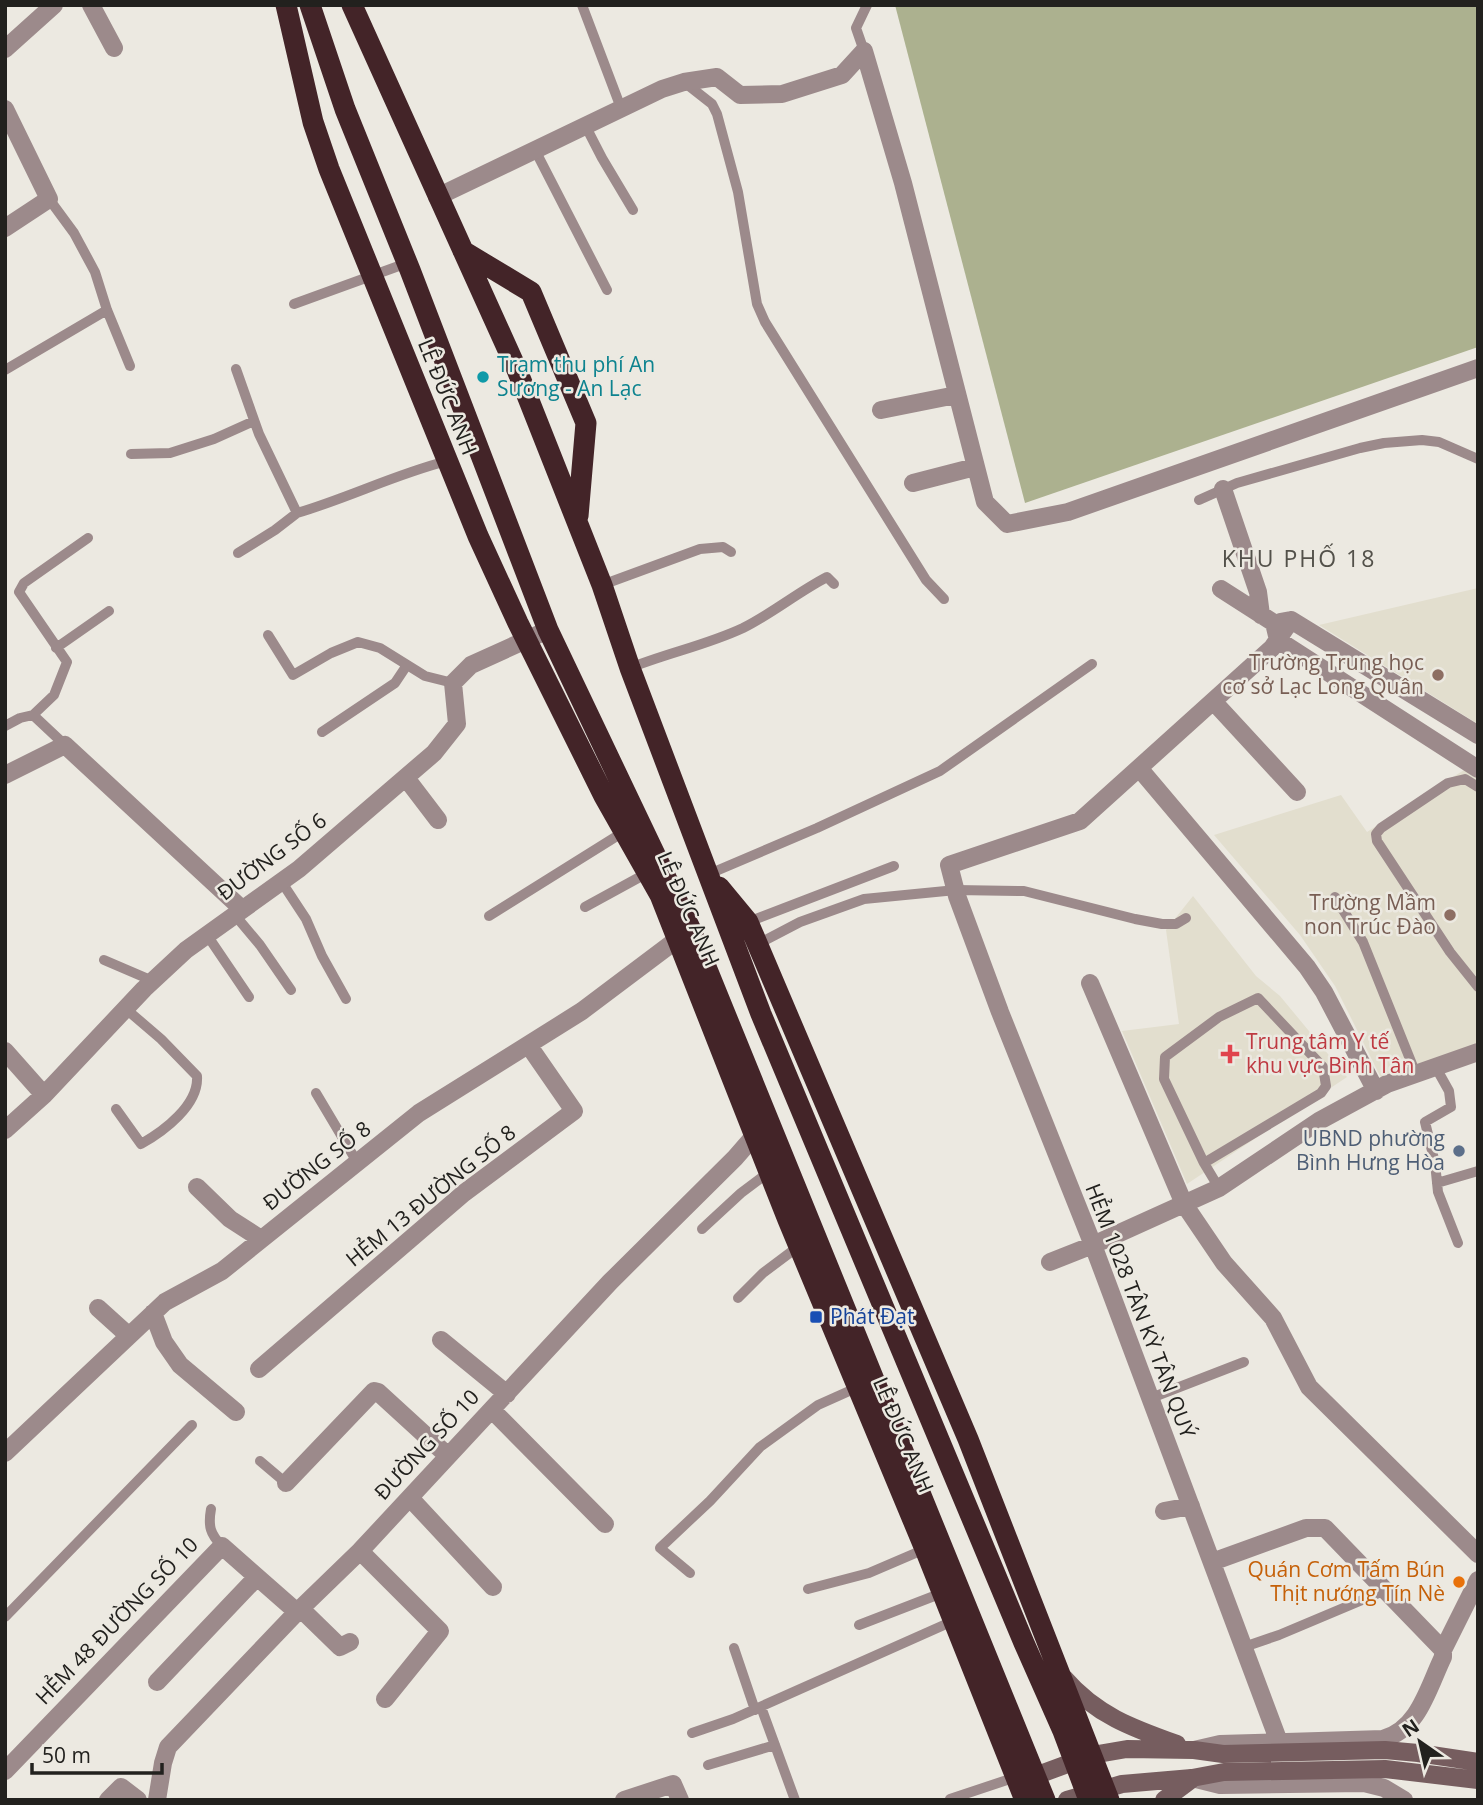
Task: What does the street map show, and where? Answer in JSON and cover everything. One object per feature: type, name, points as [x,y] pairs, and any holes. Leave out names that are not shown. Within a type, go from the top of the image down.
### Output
[{"type":"highway","name":"LÊ ĐỨC ANH","points":[[286,5],[321,145],[371,277],[478,536],[527,641],[654,869],[684,934],[1026,1777],[1025,1800]]},
{"type":"highway","name":"LÊ ĐỨC ANH","points":[[310,5],[345,109],[548,630],[631,827]]},
{"type":"highway","name":"LÊ ĐỨC ANH","points":[[352,5],[517,370],[602,585],[630,668],[761,1014],[920,1396],[1083,1758]]},
{"type":"highway","name":"LÊ ĐỨC ANH","points":[[463,251],[531,292],[586,423],[577,525]]},
{"type":"highway","name":"LÊ ĐỨC ANH","points":[[709,874],[748,922],[945,1385],[1062,1675],[1091,1796]]},
{"type":"highway","name":"LÊ ĐỨC ANH","points":[[684,934],[769,1172],[953,1621],[1026,1777],[1045,1800]]},
{"type":"highway","points":[[920,1396],[945,1385]]},
{"type":"main road","points":[[1062,1675],[1094,1707],[1124,1724],[1194,1750]]},
{"type":"main road","points":[[1026,1777],[1083,1758],[1127,1749],[1194,1750],[1223,1754],[1385,1750],[1478,1762]]},
{"type":"main road","points":[[1091,1796],[1131,1783],[1192,1778],[1224,1772],[1385,1769],[1478,1780]]},
{"type":"main road","points":[[1164,1800],[1192,1778]]},
{"type":"street","points":[[5,49],[54,5]]},
{"type":"street","points":[[91,5],[114,48]]},
{"type":"street","points":[[437,197],[662,89],[684,82],[717,77],[740,95],[782,94],[842,75],[864,51]]},
{"type":"street","points":[[864,51],[903,183],[985,502],[1007,524],[1068,512],[1478,368]]},
{"type":"street","points":[[5,109],[49,199],[5,228]]},
{"type":"street","points":[[881,410],[956,395]]},
{"type":"street","points":[[913,483],[975,467]]},
{"type":"street","points":[[1223,489],[1258,592],[1276,624],[1352,658],[1478,735]]},
{"type":"street","points":[[1221,589],[1276,624],[1340,679],[1478,769]]},
{"type":"street","points":[[957,893],[949,865],[1080,821],[1272,649],[1276,624]]},
{"type":"street","points":[[453,682],[471,665],[548,630]]},
{"type":"street","points":[[1340,679],[1352,658]]},
{"type":"street","name":"ĐƯỜNG SỐ 6","points":[[5,1130],[44,1095],[153,981],[207,935],[299,869],[434,753],[457,724],[453,682]]},
{"type":"street","points":[[1213,701],[1297,792]]},
{"type":"street","points":[[5,775],[65,745],[238,912]]},
{"type":"street","points":[[1139,768],[1307,967],[1324,992],[1376,1091]]},
{"type":"street","points":[[406,778],[438,820]]},
{"type":"street","name":"HẺM 1028 TÂN KỲ TÂN QUÝ","points":[[957,893],[1018,1057],[1093,1245],[1279,1742]]},
{"type":"street","name":"ĐƯỜNG SỐ 8","points":[[6,1450],[165,1302],[222,1271],[419,1113],[582,1011],[684,934]]},
{"type":"street","points":[[1090,983],[1184,1204],[1224,1263],[1273,1318],[1308,1387],[1478,1554]]},
{"type":"street","name":"HẺM 13 ĐƯỜNG SỐ 8","points":[[259,1369],[464,1193],[574,1111],[529,1046]]},
{"type":"street","points":[[5,1051],[44,1095]]},
{"type":"street","points":[[1050,1262],[1219,1188],[1319,1121],[1376,1091],[1478,1052]]},
{"type":"street","name":"ĐƯỜNG SỐ 10","points":[[158,1800],[168,1747],[299,1610],[360,1551],[610,1282],[755,1135]]},
{"type":"street","points":[[197,1187],[230,1219],[261,1239]]},
{"type":"street","points":[[98,1308],[129,1336]]},
{"type":"street","points":[[153,1313],[164,1342],[180,1365],[236,1412]]},
{"type":"street","points":[[441,1340],[507,1394]]},
{"type":"street","points":[[286,1483],[374,1391],[448,1456]]},
{"type":"street","points":[[492,1410],[605,1524]]},
{"type":"street","points":[[410,1498],[493,1587]]},
{"type":"street","points":[[1164,1511],[1191,1506]]},
{"type":"street","points":[[1212,1562],[1306,1528],[1325,1528],[1386,1590],[1443,1654]]},
{"type":"street","name":"HẺM 48 ĐƯỜNG SỐ 10","points":[[5,1771],[222,1546],[340,1647],[350,1642]]},
{"type":"street","points":[[360,1551],[440,1631],[384,1699]]},
{"type":"street","points":[[156,1682],[257,1577]]},
{"type":"street","points":[[1194,1750],[1220,1744],[1383,1739],[1400,1732],[1412,1721],[1478,1580]]},
{"type":"street","points":[[1192,1778],[1220,1786],[1364,1783],[1384,1788],[1404,1800]]},
{"type":"street","points":[[624,1800],[673,1784],[680,1800]]},
{"type":"street","points":[[108,1800],[121,1787],[138,1800]]},
{"type":"lane","points":[[582,5],[621,108]]},
{"type":"lane","points":[[864,51],[856,28],[867,5]]},
{"type":"lane","points":[[684,82],[712,104],[717,114],[738,192],[757,304],[765,322],[926,580],[944,599]]},
{"type":"lane","points":[[585,125],[633,210]]},
{"type":"lane","points":[[535,150],[607,290]]},
{"type":"lane","points":[[49,199],[74,233],[90,262],[130,366]]},
{"type":"lane","points":[[294,304],[407,263]]},
{"type":"lane","points":[[5,370],[107,310]]},
{"type":"lane","points":[[236,369],[254,421],[297,513]]},
{"type":"lane","points":[[131,454],[170,453],[214,439],[254,421]]},
{"type":"lane","points":[[1199,500],[1260,476],[1384,443],[1422,440],[1439,442],[1478,458]]},
{"type":"lane","points":[[238,553],[297,513],[333,503],[418,469],[447,461]]},
{"type":"lane","points":[[5,726],[33,715],[54,695],[67,662],[19,592],[24,583],[88,538]]},
{"type":"lane","points":[[602,585],[700,549],[723,547],[731,552]]},
{"type":"lane","points":[[630,668],[741,629],[771,613],[806,588],[828,578],[834,584]]},
{"type":"lane","points":[[56,648],[109,611]]},
{"type":"lane","points":[[268,635],[293,675],[331,653],[358,642],[380,648],[425,676],[453,682]]},
{"type":"lane","points":[[709,874],[940,771],[1092,664]]},
{"type":"lane","points":[[322,732],[395,683],[407,665]]},
{"type":"lane","points":[[33,715],[65,745]]},
{"type":"lane","points":[[1478,787],[1465,779],[1448,783],[1381,828],[1377,834],[1377,841],[1443,941],[1478,987]]},
{"type":"lane","points":[[489,916],[631,827]]},
{"type":"lane","points":[[748,922],[894,866]]},
{"type":"lane","points":[[585,906],[654,869]]},
{"type":"lane","points":[[281,881],[306,919],[322,957],[346,999]]},
{"type":"lane","points":[[757,944],[800,922],[864,899],[957,893],[1024,891],[1162,924],[1176,923],[1186,918]]},
{"type":"lane","points":[[1335,897],[1363,942],[1416,1074]]},
{"type":"lane","points":[[238,912],[291,990]]},
{"type":"lane","points":[[207,935],[249,997]]},
{"type":"lane","points":[[104,960],[153,981]]},
{"type":"lane","points":[[1204,1163],[1321,1093],[1326,1086],[1323,1067],[1258,998],[1219,1017],[1165,1057],[1164,1079],[1204,1163],[1219,1188]]},
{"type":"lane","points":[[116,1109],[141,1144],[164,1128],[179,1113],[192,1099],[198,1086],[197,1076],[161,1039],[126,1009]]},
{"type":"lane","points":[[1436,1066],[1449,1091],[1451,1107],[1425,1122],[1435,1163],[1438,1192],[1458,1244]]},
{"type":"lane","points":[[316,1093],[358,1162]]},
{"type":"lane","points":[[1437,1183],[1478,1171]]},
{"type":"lane","points":[[702,1229],[741,1193],[769,1172]]},
{"type":"lane","points":[[738,1298],[763,1273],[799,1246]]},
{"type":"lane","points":[[1151,1398],[1244,1362]]},
{"type":"lane","points":[[690,1573],[660,1548],[710,1501],[760,1447],[818,1405],[856,1388]]},
{"type":"lane","points":[[5,1617],[192,1424]]},
{"type":"lane","points":[[260,1461],[286,1483]]},
{"type":"lane","points":[[211,1509],[208,1524],[214,1538],[222,1546]]},
{"type":"lane","points":[[807,1589],[869,1573],[925,1549]]},
{"type":"lane","points":[[1244,1647],[1386,1590]]},
{"type":"lane","points":[[859,1625],[942,1593]]},
{"type":"lane","points":[[692,1733],[758,1709],[953,1621]]},
{"type":"lane","points":[[734,1648],[795,1800]]},
{"type":"lane","points":[[708,1765],[775,1745]]},
{"type":"lane","points":[[950,1799],[1026,1777]]},
{"type":"shaded area","name":"Trường Trung học cơ sở Lạc Long Quân","points":[[1478,588],[1478,724],[1319,625]]},
{"type":"shaded area","points":[[1464,770],[1478,779],[1478,1043],[1381,1078],[1335,986],[1300,935],[1214,835],[1341,795],[1367,832]]},
{"type":"shaded area","name":"Trung tâm Y tế khu vực Bình Tân","points":[[1193,896],[1256,976],[1280,996],[1347,1077],[1187,1184],[1122,1031],[1179,1024],[1166,930]]},
{"type":"green space","points":[[895,5],[1478,5],[1478,347],[1025,503]]},
{"type":"place","name":"Trạm thu phí An Sương - An Lạc","points":[[483,377]]},
{"type":"place","name":"Trường Trung học cơ sở Lạc Long Quân","points":[[1438,675]]},
{"type":"place","name":"Trường Mầm non Trúc Đào","points":[[1450,915]]},
{"type":"place","name":"Trung tâm Y tế khu vực Bình Tân","points":[[1230,1054]]},
{"type":"place","name":"UBND phường Bình Hưng Hòa","points":[[1459,1151]]},
{"type":"place","name":"Phát Đạt","points":[[816,1317]]},
{"type":"place","name":"Quán Cơm Tấm Bún Thịt nướng Tín Nè","points":[[1459,1582]]},
{"type":"district","name":"KHU PHỐ 18","points":[[1299,559]]}]
